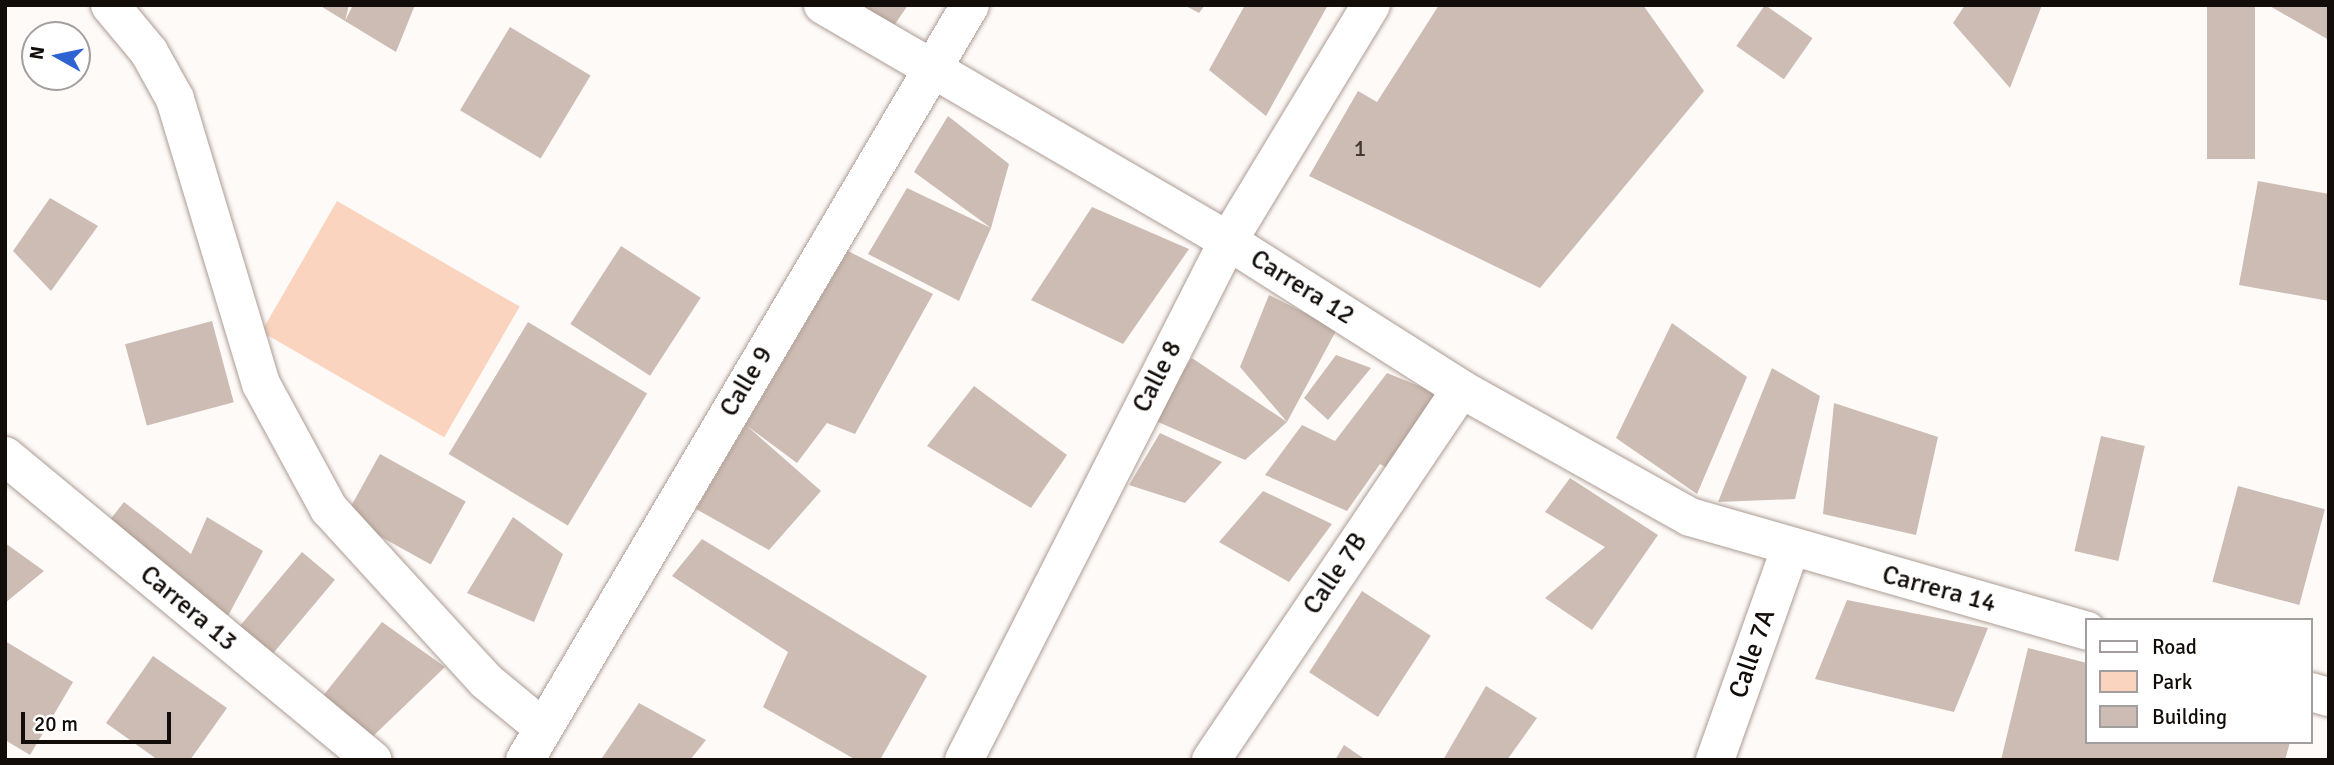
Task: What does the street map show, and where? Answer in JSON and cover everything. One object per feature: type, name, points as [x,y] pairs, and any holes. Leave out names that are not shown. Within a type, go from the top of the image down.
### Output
[{"type":"street","points":[[110,5],[149,52],[175,99],[261,384],[329,509],[486,681],[532,752]]},
{"type":"street","name":"Carrera 12","points":[[823,5],[931,71],[1228,241],[1461,389],[1690,517],[1790,549]]},
{"type":"street","name":"Calle 9","points":[[532,752],[970,5]]},
{"type":"street","name":"Calle 8","points":[[964,760],[1228,241],[1371,5]]},
{"type":"street","name":"Calle 7B","points":[[1211,760],[1461,389]]},
{"type":"street","name":"Carrera 13","points":[[5,456],[372,760]]},
{"type":"street","name":"Carrera 14","points":[[1790,549],[2086,631]]},
{"type":"street","name":"Calle 7A","points":[[1715,760],[1790,549]]},
{"type":"green space","points":[[337,201],[520,306],[444,437],[262,332]]},
{"type":"building","points":[[319,5],[349,5],[345,21]]},
{"type":"building","points":[[353,5],[415,5],[396,52],[345,21]]},
{"type":"building","points":[[856,5],[908,5],[891,30]]},
{"type":"building","points":[[1184,5],[1205,5],[1199,13]]},
{"type":"building","points":[[1245,5],[1328,5],[1266,116],[1209,70]]},
{"type":"building","points":[[1439,5],[1643,5],[1704,91],[1540,288],[1309,176],[1358,91],[1377,102]]},
{"type":"building","points":[[1765,5],[1813,38],[1784,79],[1736,46]]},
{"type":"building","points":[[1965,5],[2042,5],[2010,88],[1953,23]]},
{"type":"building","points":[[2207,5],[2255,5],[2255,159],[2207,159]]},
{"type":"building","points":[[2268,5],[2329,5],[2329,40]]},
{"type":"building","points":[[510,27],[591,75],[541,159],[460,110]]},
{"type":"building","points":[[948,116],[1009,164],[991,228],[914,172]]},
{"type":"building","points":[[2258,181],[2329,194],[2329,301],[2239,285]]},
{"type":"building","points":[[907,188],[991,228],[959,301],[868,254]]},
{"type":"building","points":[[50,198],[98,226],[51,291],[13,251]]},
{"type":"building","points":[[1092,207],[1189,249],[1123,344],[1031,300]]},
{"type":"building","points":[[621,246],[701,298],[650,376],[570,324]]},
{"type":"building","points":[[848,251],[933,294],[855,434],[827,423],[797,463],[747,426],[821,491],[769,550],[696,509]]},
{"type":"building","points":[[1269,295],[1337,329],[1287,422],[1240,367]]},
{"type":"building","points":[[212,321],[234,402],[147,425],[125,344]]},
{"type":"building","points":[[528,322],[647,394],[568,526],[449,454]]},
{"type":"building","points":[[1672,323],[1747,377],[1697,494],[1616,438]]},
{"type":"building","points":[[1336,355],[1371,368],[1328,420],[1304,398]]},
{"type":"building","points":[[1192,358],[1287,422],[1245,460],[1149,418]]},
{"type":"building","points":[[1772,368],[1820,396],[1795,499],[1718,502]]},
{"type":"building","points":[[1387,373],[1446,397],[1391,470],[1380,464],[1347,511],[1265,475],[1302,425],[1335,441]]},
{"type":"building","points":[[974,386],[1067,455],[1031,508],[927,446]]},
{"type":"building","points":[[1834,403],[1938,437],[1916,535],[1823,514]]},
{"type":"building","points":[[1160,433],[1222,462],[1185,503],[1129,485]]},
{"type":"building","points":[[2101,436],[2145,446],[2118,561],[2074,551]]},
{"type":"building","points":[[380,454],[466,502],[431,564],[345,517]]},
{"type":"building","points":[[1570,478],[1658,535],[1592,630],[1545,598],[1605,547],[1545,512]]},
{"type":"building","points":[[2238,486],[2325,509],[2299,605],[2212,582]]},
{"type":"building","points":[[1263,491],[1332,524],[1289,582],[1219,542]]},
{"type":"building","points":[[124,502],[191,554],[207,517],[263,551],[223,625],[102,530]]},
{"type":"building","points":[[513,517],[563,554],[534,622],[467,593]]},
{"type":"building","points":[[702,539],[927,676],[880,760],[856,760],[763,707],[788,652],[672,576]]},
{"type":"building","points":[[5,543],[44,571],[5,603]]},
{"type":"building","points":[[302,552],[335,580],[267,661],[234,633]]},
{"type":"building","points":[[1362,591],[1431,636],[1378,717],[1309,672]]},
{"type":"building","points":[[1847,600],[1988,628],[1954,712],[1815,679]]},
{"type":"building","points":[[382,622],[445,667],[368,741],[318,702]]},
{"type":"building","points":[[5,641],[73,682],[30,755],[5,740]]},
{"type":"building","points":[[2028,648],[2086,663],[2086,744],[2289,744],[2285,760],[2001,760]]},
{"type":"building","points":[[153,656],[227,708],[190,760],[158,760],[106,723]]},
{"type":"building","points":[[1486,686],[1537,718],[1507,760],[1443,760]]},
{"type":"building","points":[[639,703],[706,740],[690,760],[602,758]]},
{"type":"building","points":[[1344,745],[1366,760],[1335,760]]}]
